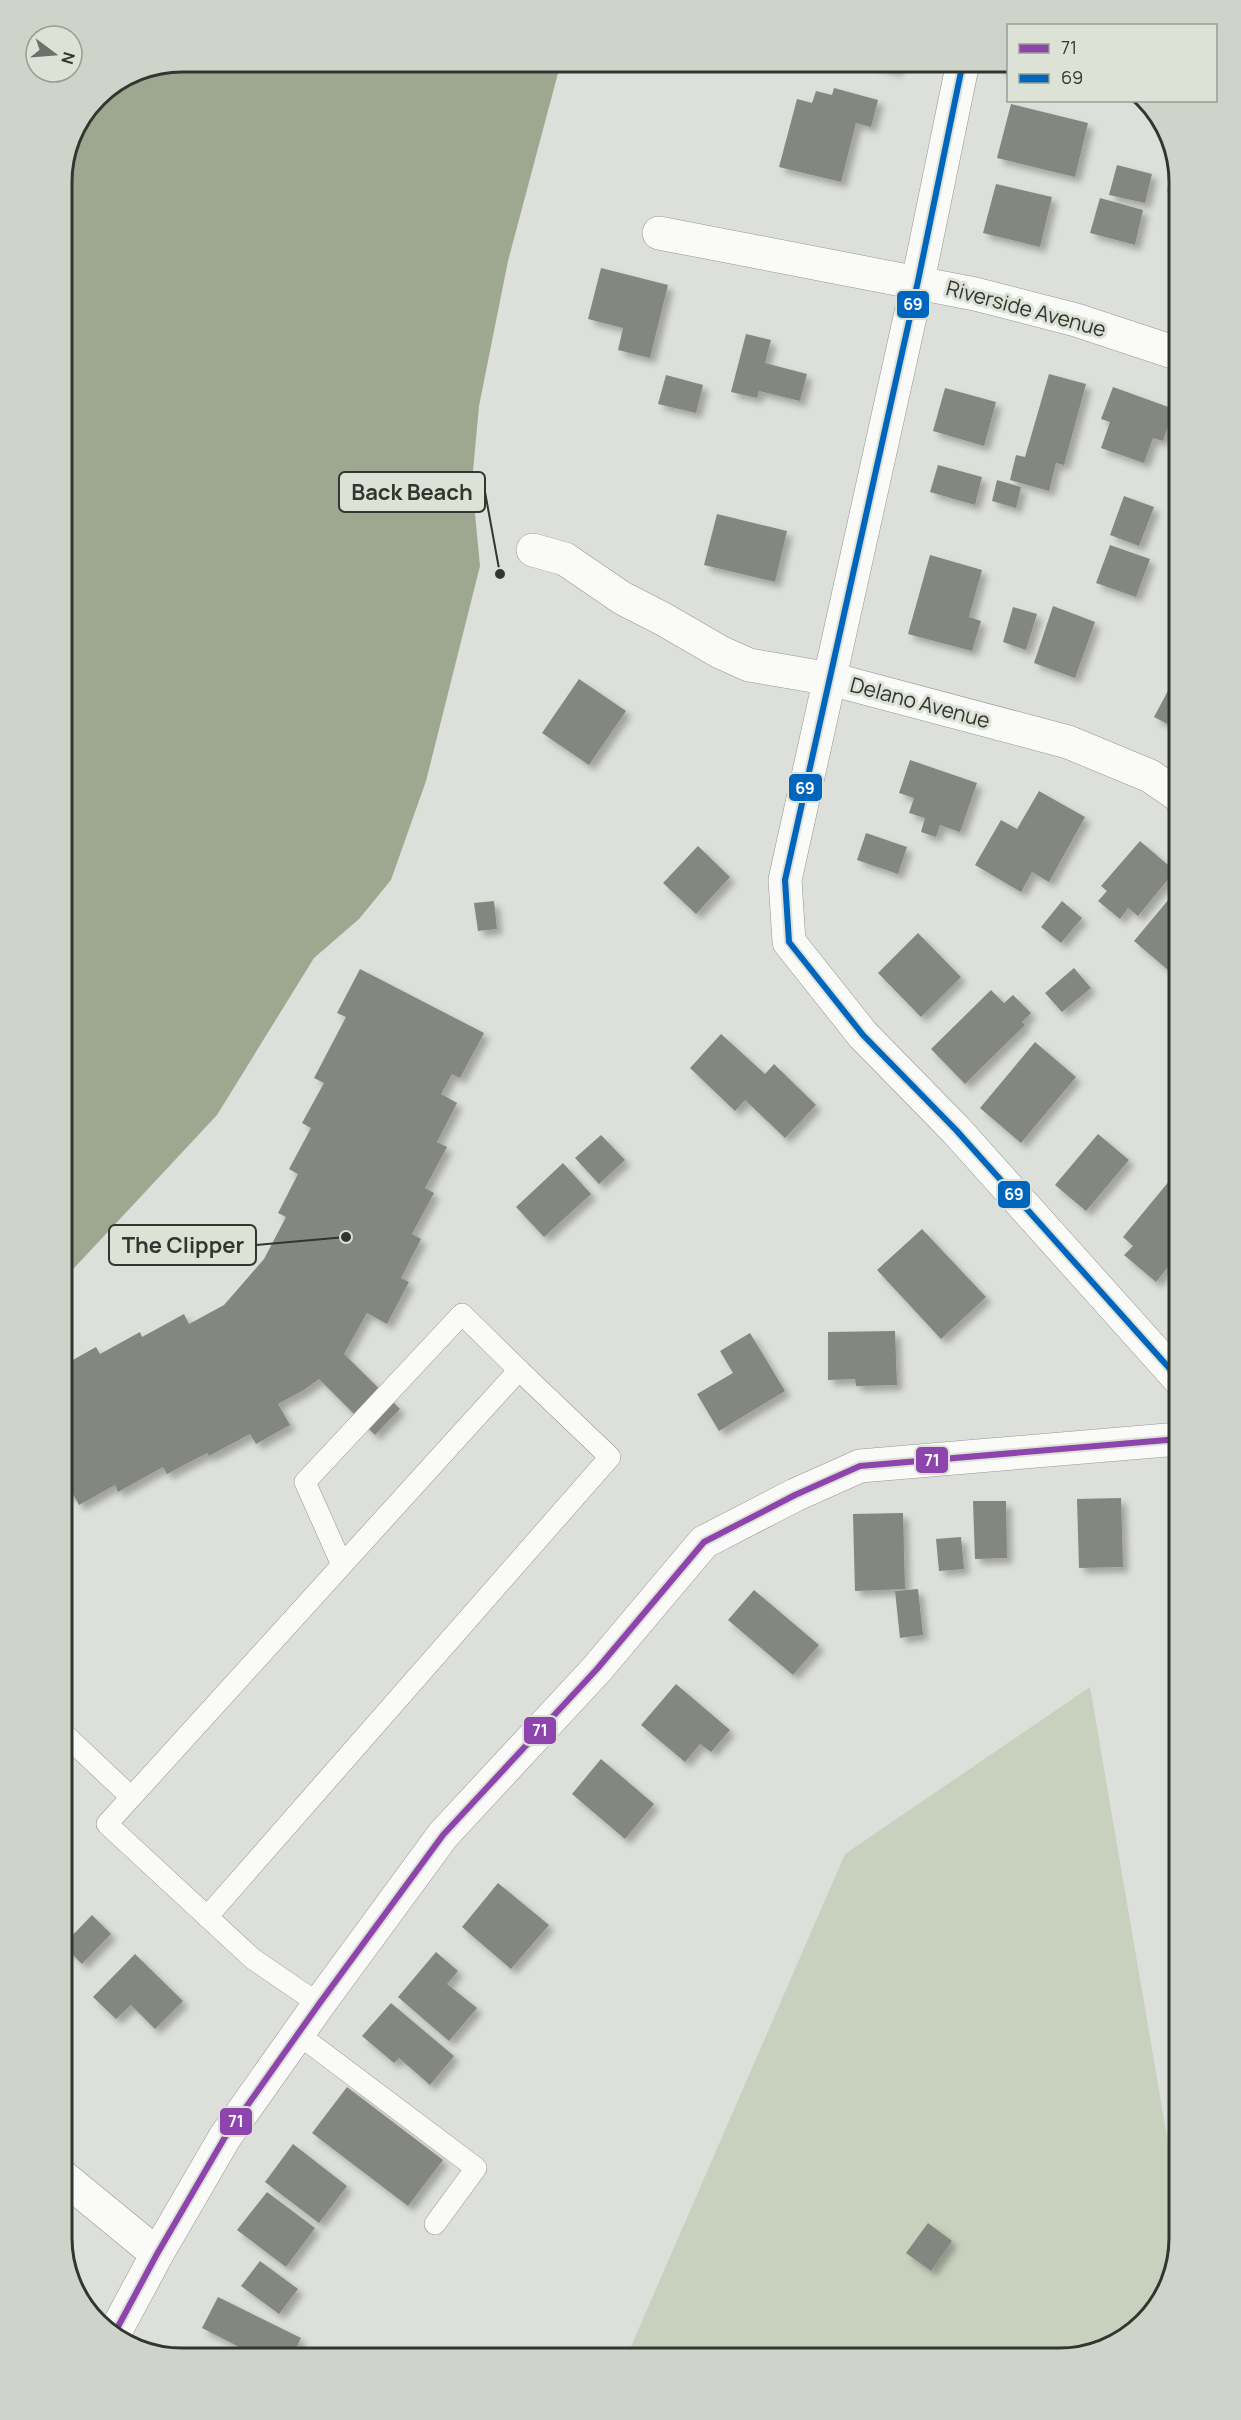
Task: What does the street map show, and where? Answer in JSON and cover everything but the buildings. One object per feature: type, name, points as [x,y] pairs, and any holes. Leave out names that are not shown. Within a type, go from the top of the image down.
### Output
[{"type":"street","points":[[961,72],[918,281],[785,880],[789,942],[863,1035],[956,1130],[1169,1368]]},
{"type":"street","name":"Riverside Avenue","points":[[658,233],[918,281],[1076,320],[1169,351]]},
{"type":"street","name":"Delano Avenue","points":[[533,550],[565,560],[622,598],[720,652],[749,665],[831,679],[1068,742],[1150,776],[1169,789]]},
{"type":"street","points":[[118,2327],[225,2137],[318,2004],[443,1835],[597,1669],[704,1542],[795,1495],[860,1466],[1169,1440]]},
{"type":"street","points":[[72,2184],[157,2254]]},
{"type":"lane","points":[[207,1917],[610,1457],[462,1314],[304,1482],[342,1565]]},
{"type":"lane","points":[[318,2004],[253,1959],[107,1824],[519,1370]]},
{"type":"lane","points":[[72,1741],[131,1797]]},
{"type":"lane","points":[[298,2034],[476,2168],[435,2224]]},
{"type":"shaded area","points":[[558,72],[508,261],[479,406],[472,482],[480,566],[426,781],[391,880],[359,919],[314,958],[217,1115],[72,1270],[72,175],[80,140],[99,109],[121,90],[140,80],[167,73]]},
{"type":"shaded area","points":[[1090,1687],[1169,2149],[1169,2238],[1163,2274],[1151,2299],[1137,2316],[1114,2333],[1101,2340],[1066,2348],[630,2348],[845,1854]]},
{"type":"transit line","name":"69","points":[[961,72],[918,281],[785,880],[789,942],[863,1035],[956,1130],[1169,1368]]},
{"type":"transit line","name":"71","points":[[118,2327],[225,2137],[443,1835],[597,1669],[704,1542],[795,1495],[860,1466],[1169,1440]]},
{"type":"place","name":"Back Beach","points":[[500,574]]},
{"type":"place","name":"The Clipper","points":[[346,1237]]}]
